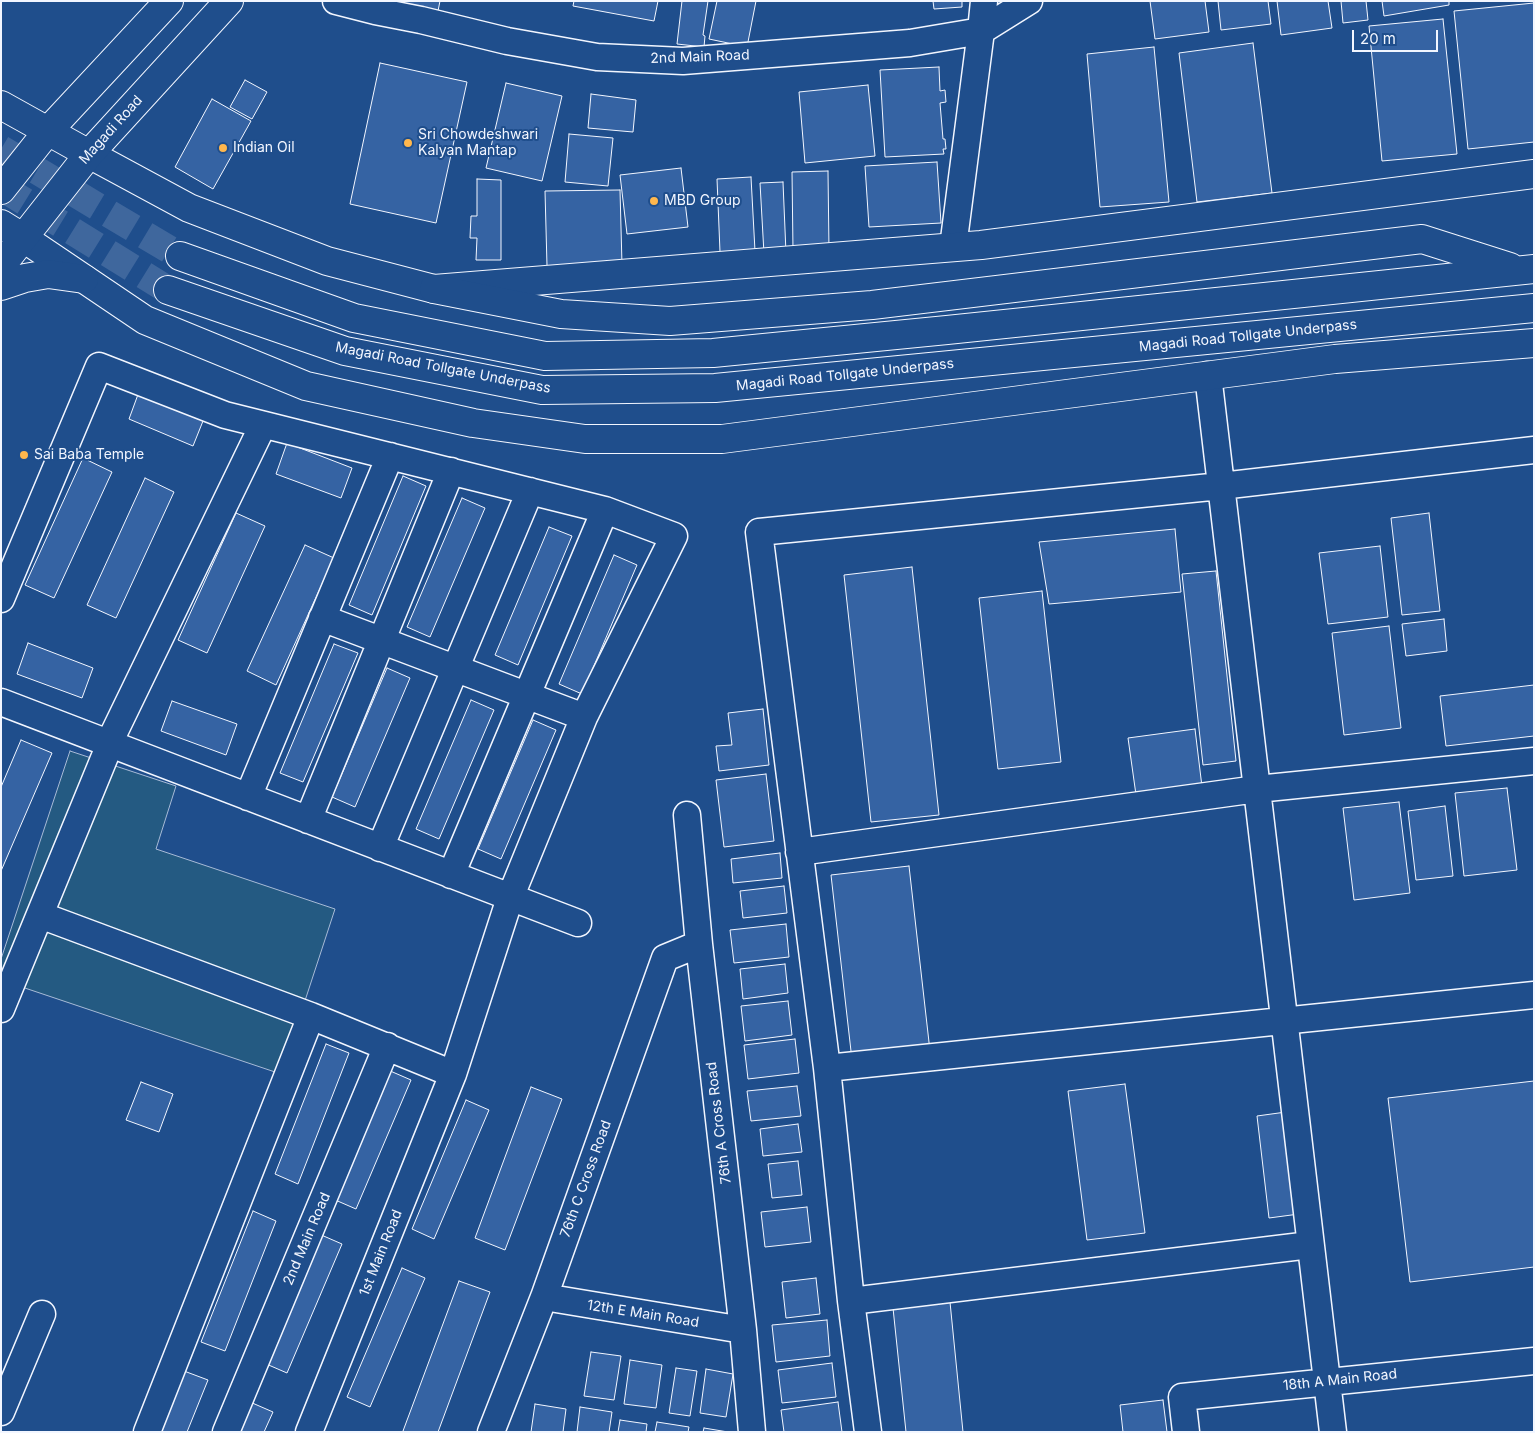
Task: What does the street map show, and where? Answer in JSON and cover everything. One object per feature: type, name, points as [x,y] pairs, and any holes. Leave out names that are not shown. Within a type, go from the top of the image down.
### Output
[{"type":"main road","points":[[1,190],[47,132],[169,1]]},
{"type":"main road","name":"Magadi Road","points":[[1,266],[12,231],[89,154],[229,1]]},
{"type":"main road","points":[[1,105],[47,132],[189,208],[327,262],[434,290],[561,314],[670,321],[872,305],[1422,239],[1527,270]]},
{"type":"main road","points":[[434,290],[981,245],[1534,174]]},
{"type":"main road","points":[[12,231],[145,320],[306,386],[473,424],[584,439],[722,439],[1336,359],[1534,343]]},
{"type":"main road","points":[[180,256],[354,318],[545,356],[713,353],[1527,270]]},
{"type":"main road","points":[[1,286],[25,278],[48,274],[84,279]]},
{"type":"main road","name":"Magadi Road Tollgate Underpass","points":[[168,290],[345,351],[542,390],[715,388],[1533,311]]},
{"type":"street","name":"2nd Main Road","points":[[336,1],[375,12],[421,20],[507,41],[597,57],[683,61],[910,43],[981,31],[1029,1]]},
{"type":"street","points":[[953,246],[984,1]]},
{"type":"street","points":[[1,599],[100,366],[225,415],[605,510],[451,875]]},
{"type":"street","points":[[1208,375],[1333,1432]]},
{"type":"street","points":[[1,1009],[110,742],[263,425]]},
{"type":"street","points":[[868,1432],[851,1301],[828,1068],[759,532],[1221,486],[1534,450]]},
{"type":"street","points":[[248,797],[390,456]]},
{"type":"street","points":[[308,820],[451,472]]},
{"type":"street","points":[[380,848],[530,491]]},
{"type":"street","name":"1st Main Road","points":[[309,1432],[453,1074],[510,898],[584,717],[674,536],[605,510]]},
{"type":"street","points":[[322,618],[584,717]]},
{"type":"street","points":[[1,702],[578,923]]},
{"type":"street","points":[[800,852],[1257,789],[1534,761]]},
{"type":"street","name":"76th A Cross Road","points":[[687,815],[699,944],[743,1330],[752,1432]]},
{"type":"street","points":[[40,915],[311,1016],[453,1074]]},
{"type":"street","name":"76th C Cross Road","points":[[491,1432],[544,1297],[665,958],[699,944]]},
{"type":"street","points":[[828,1068],[1534,995]]},
{"type":"street","points":[[147,1432],[311,1016]]},
{"type":"street","name":"2nd Main Road","points":[[226,1432],[387,1046]]},
{"type":"street","points":[[851,1301],[1310,1245]]},
{"type":"street","name":"12th E Main Road","points":[[544,1297],[743,1330]]},
{"type":"street","points":[[1,1412],[42,1314]]},
{"type":"street","name":"18th A Main Road","points":[[1186,1432],[1182,1397],[1534,1361]]},
{"type":"shaded area","points":[[70,751],[176,786],[156,849],[335,909],[281,1074],[1,980],[1,959]]},
{"type":"building","points":[[394,1],[440,1],[438,11]]},
{"type":"building","points":[[574,1],[658,1],[654,21],[573,6]]},
{"type":"building","points":[[682,1],[708,1],[703,35],[705,36],[704,47],[677,44]]},
{"type":"building","points":[[717,1],[756,1],[747,47],[709,39]]},
{"type":"building","points":[[933,1],[962,1],[962,7],[934,9]]},
{"type":"building","points":[[1150,1],[1205,1],[1209,32],[1155,39]]},
{"type":"building","points":[[1218,1],[1268,1],[1271,24],[1221,30]]},
{"type":"building","points":[[1277,1],[1328,1],[1332,28],[1281,35]]},
{"type":"building","points":[[1341,1],[1366,1],[1368,20],[1343,23]]},
{"type":"building","points":[[1382,1],[1449,1],[1449,5],[1384,16]]},
{"type":"building","points":[[1534,3],[1534,142],[1468,149],[1454,11]]},
{"type":"building","points":[[1443,19],[1457,154],[1382,161],[1369,26]]},
{"type":"building","points":[[1253,43],[1272,193],[1197,202],[1179,53]]},
{"type":"building","points":[[1154,47],[1169,202],[1100,207],[1087,54]]},
{"type":"building","name":"Sri Chowdeshwari Kalyan Mantap","points":[[380,63],[467,82],[436,223],[350,204]]},
{"type":"building","points":[[939,67],[940,91],[945,90],[946,102],[940,103],[943,139],[945,139],[946,149],[943,149],[944,154],[885,157],[880,70]]},
{"type":"building","points":[[245,80],[267,92],[252,119],[230,107]]},
{"type":"building","points":[[506,83],[562,96],[542,181],[486,168]]},
{"type":"building","points":[[868,85],[875,156],[805,163],[799,92]]},
{"type":"building","points":[[591,94],[636,100],[633,132],[588,128]]},
{"type":"building","points":[[212,99],[251,121],[213,189],[175,167]]},
{"type":"building","points":[[569,134],[613,138],[608,186],[565,182]]},
{"type":"building","points":[[937,162],[941,223],[869,227],[865,166]]},
{"type":"building","name":"MBD Group","points":[[681,168],[688,227],[627,234],[620,175]]},
{"type":"building","points":[[828,171],[829,250],[793,251],[792,172]]},
{"type":"building","points":[[751,177],[755,251],[720,252],[717,179]]},
{"type":"building","points":[[477,179],[501,180],[501,260],[476,260],[477,238],[470,238],[471,216],[477,216]]},
{"type":"building","points":[[783,182],[786,253],[764,254],[760,183]]},
{"type":"building","points":[[620,190],[622,265],[547,266],[545,191]]},
{"type":"building","points":[[140,389],[205,416],[193,446],[129,419]]},
{"type":"building","points":[[287,443],[352,468],[341,498],[276,474]]},
{"type":"building","points":[[83,458],[112,472],[54,598],[25,585]]},
{"type":"building","points":[[403,476],[426,486],[372,615],[349,605]]},
{"type":"building","points":[[145,478],[174,492],[116,618],[87,605]]},
{"type":"building","points":[[462,498],[485,508],[430,637],[407,627]]},
{"type":"building","points":[[236,513],[265,526],[207,653],[178,640]]},
{"type":"building","points":[[1429,513],[1440,611],[1402,615],[1391,518]]},
{"type":"building","points":[[549,527],[572,536],[518,665],[495,655]]},
{"type":"building","points":[[1175,529],[1181,592],[1049,604],[1039,542]]},
{"type":"building","points":[[305,545],[334,558],[276,685],[247,671]]},
{"type":"building","points":[[1380,546],[1388,617],[1328,624],[1319,553]]},
{"type":"building","points":[[614,555],[637,565],[582,694],[559,684]]},
{"type":"building","points":[[912,567],[939,815],[871,822],[844,575]]},
{"type":"building","points":[[1216,571],[1236,761],[1203,765],[1182,574]]},
{"type":"building","points":[[1042,591],[1061,762],[998,769],[979,598]]},
{"type":"building","points":[[1444,619],[1447,651],[1406,656],[1402,624]]},
{"type":"building","points":[[1389,626],[1401,728],[1344,735],[1332,633]]},
{"type":"building","points":[[28,643],[93,668],[82,698],[17,674]]},
{"type":"building","points":[[334,644],[358,653],[303,782],[280,773]]},
{"type":"building","points":[[387,668],[410,678],[355,807],[332,797]]},
{"type":"building","points":[[1534,685],[1534,736],[1446,746],[1440,696]]},
{"type":"building","points":[[471,700],[494,710],[439,839],[416,829]]},
{"type":"building","points":[[172,701],[237,724],[226,755],[161,731]]},
{"type":"building","points":[[763,709],[769,765],[719,771],[716,746],[732,745],[728,713]]},
{"type":"building","points":[[533,720],[556,730],[501,859],[478,849]]},
{"type":"building","points":[[1195,729],[1203,795],[1137,802],[1128,738]]},
{"type":"building","points":[[21,740],[52,753],[1,871],[1,787]]},
{"type":"building","points":[[766,774],[774,841],[724,847],[716,780]]},
{"type":"building","points":[[1507,788],[1517,870],[1464,876],[1455,793]]},
{"type":"building","points":[[1399,802],[1410,893],[1354,900],[1343,808]]},
{"type":"building","points":[[1445,806],[1453,876],[1416,880],[1408,811]]},
{"type":"building","points":[[780,853],[782,878],[733,883],[731,859]]},
{"type":"building","points":[[909,866],[930,1051],[852,1060],[831,875]]},
{"type":"building","points":[[784,886],[787,913],[743,918],[740,891]]},
{"type":"building","points":[[786,924],[789,957],[734,963],[730,930]]},
{"type":"building","points":[[785,964],[788,993],[743,999],[740,969]]},
{"type":"building","points":[[788,1001],[792,1035],[745,1041],[741,1006]]},
{"type":"building","points":[[795,1039],[799,1073],[748,1079],[744,1045]]},
{"type":"building","points":[[326,1044],[349,1053],[298,1184],[275,1174]]},
{"type":"building","points":[[388,1070],[411,1080],[356,1209],[333,1199]]},
{"type":"building","points":[[1534,1081],[1534,1267],[1410,1282],[1388,1098]]},
{"type":"building","points":[[141,1082],[173,1094],[159,1132],[126,1120]]},
{"type":"building","points":[[1125,1084],[1145,1233],[1087,1240],[1068,1091]]},
{"type":"building","points":[[797,1086],[801,1116],[751,1121],[747,1091]]},
{"type":"building","points":[[531,1087],[562,1099],[505,1250],[475,1238]]},
{"type":"building","points":[[466,1100],[489,1110],[434,1239],[412,1229]]},
{"type":"building","points":[[1286,1112],[1299,1214],[1269,1218],[1257,1116]]},
{"type":"building","points":[[798,1124],[802,1152],[763,1156],[760,1129]]},
{"type":"building","points":[[798,1161],[802,1195],[772,1198],[768,1164]]},
{"type":"building","points":[[807,1207],[811,1242],[765,1247],[761,1212]]},
{"type":"building","points":[[253,1211],[276,1221],[225,1351],[201,1342]]},
{"type":"building","points":[[319,1234],[342,1244],[287,1373],[264,1363]]},
{"type":"building","points":[[402,1268],[425,1278],[370,1407],[347,1397]]},
{"type":"building","points":[[816,1278],[820,1314],[786,1318],[782,1282]]},
{"type":"building","points":[[459,1281],[490,1292],[438,1432],[405,1432],[403,1431]]},
{"type":"building","points":[[950,1302],[963,1432],[906,1432],[893,1308]]},
{"type":"building","points":[[827,1320],[830,1356],[776,1362],[772,1325]]},
{"type":"building","points":[[591,1352],[621,1356],[614,1400],[584,1396]]},
{"type":"building","points":[[630,1360],[662,1365],[656,1408],[624,1404]]},
{"type":"building","points":[[832,1363],[836,1397],[782,1403],[778,1370]]},
{"type":"building","points":[[676,1368],[697,1371],[690,1416],[669,1413]]},
{"type":"building","points":[[706,1369],[733,1374],[726,1417],[700,1413]]},
{"type":"building","points":[[184,1371],[208,1380],[187,1432],[160,1432]]},
{"type":"building","points":[[1163,1400],[1167,1432],[1123,1432],[1120,1405]]},
{"type":"building","points":[[250,1402],[273,1412],[264,1432],[237,1432]]},
{"type":"building","points":[[838,1402],[842,1432],[784,1432],[781,1410]]},
{"type":"building","points":[[535,1404],[566,1409],[563,1432],[531,1432]]},
{"type":"building","points":[[580,1407],[612,1412],[609,1432],[577,1432]]},
{"type":"building","points":[[620,1420],[647,1424],[646,1432],[618,1432]]},
{"type":"building","points":[[657,1422],[689,1427],[688,1432],[655,1432]]},
{"type":"building","points":[[704,1428],[728,1432],[703,1432]]},
{"type":"tunnel","points":[[1,149],[180,256]]},
{"type":"tunnel","points":[[1,187],[168,290]]},
{"type":"place","name":"Sri Chowdeshwari Kalyan Mantap","points":[[408,143]]},
{"type":"place","name":"Indian Oil","points":[[223,148]]},
{"type":"place","name":"MBD Group","points":[[654,201]]},
{"type":"place","name":"Sai Baba Temple","points":[[24,455]]}]
